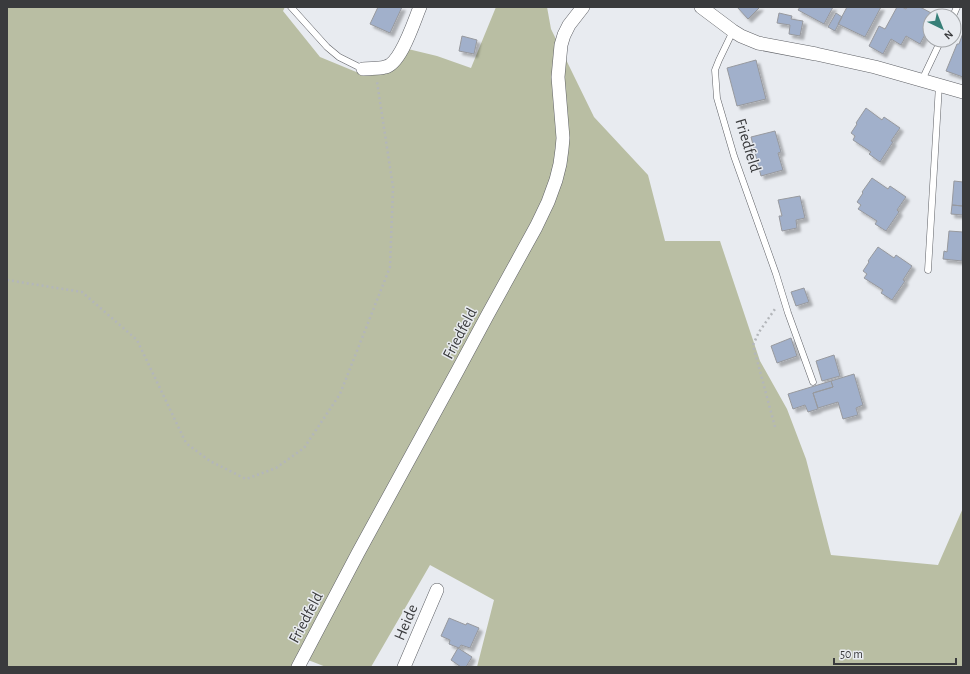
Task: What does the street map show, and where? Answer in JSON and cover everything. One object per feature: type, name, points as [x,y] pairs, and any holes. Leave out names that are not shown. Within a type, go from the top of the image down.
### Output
[{"type":"street","points":[[363,68],[386,67],[396,60],[404,46],[420,7]]},
{"type":"street","name":"Friedfeld","points":[[300,663],[358,553],[536,227],[548,202],[560,164],[563,138],[558,77],[561,44],[569,25],[583,7]]},
{"type":"street","points":[[701,7],[733,31],[749,39],[770,46],[875,68],[963,92]]},
{"type":"street","name":"Heide","points":[[404,667],[437,590]]},
{"type":"lane","points":[[291,7],[327,47],[339,57],[363,68]]},
{"type":"lane","name":"Friedfeld","points":[[733,31],[715,70],[717,98],[734,156],[813,382]]},
{"type":"lane","points":[[922,80],[937,48]]},
{"type":"lane","points":[[928,270],[939,85]]},
{"type":"path","points":[[7,280],[82,292],[137,340],[186,443],[210,461],[246,479],[276,468],[304,448],[340,394],[390,267],[393,187],[377,76],[363,68]]},
{"type":"path","points":[[775,428],[753,345],[759,332],[784,297]]},
{"type":"green space","points":[[7,7],[285,7],[283,11],[320,57],[366,76],[387,73],[408,49],[437,56],[471,68],[496,7],[547,7],[551,29],[594,117],[648,175],[665,241],[720,241],[760,361],[787,409],[806,459],[831,555],[938,565],[963,508],[963,667],[477,667],[494,600],[430,565],[371,667],[326,667],[303,658],[298,667],[7,667]]},
{"type":"building","points":[[378,7],[402,7],[390,33],[370,24]]},
{"type":"building","points":[[737,7],[760,7],[748,19]]},
{"type":"building","points":[[800,7],[833,7],[824,24],[798,10]]},
{"type":"building","points":[[847,7],[881,7],[865,37],[838,24]]},
{"type":"building","points":[[897,7],[906,9],[907,7],[922,8],[922,40],[920,44],[906,36],[901,45],[891,39],[883,54],[869,46],[879,26],[885,29]]},
{"type":"building","points":[[779,13],[792,16],[791,19],[803,21],[800,36],[789,34],[790,25],[777,23]]},
{"type":"building","points":[[836,13],[842,17],[835,31],[828,27]]},
{"type":"building","points":[[963,33],[963,77],[946,71],[955,48],[962,48]]},
{"type":"building","points":[[462,36],[477,40],[474,54],[459,51]]},
{"type":"building","points":[[756,60],[766,99],[737,106],[727,68]]},
{"type":"building","points":[[866,108],[882,120],[884,117],[900,128],[880,162],[869,154],[871,152],[853,140],[855,136],[851,133]]},
{"type":"building","points":[[775,131],[781,152],[778,153],[783,170],[761,176],[751,137]]},
{"type":"building","points":[[872,178],[888,189],[890,186],[906,197],[897,210],[899,212],[886,231],[875,224],[877,221],[858,209],[861,205],[857,202]]},
{"type":"building","points":[[954,181],[963,182],[963,206],[952,205]]},
{"type":"building","points":[[800,196],[805,218],[796,220],[797,228],[782,231],[779,216],[782,216],[778,200]]},
{"type":"building","points":[[952,205],[963,206],[963,215],[951,214]]},
{"type":"building","points":[[949,231],[963,232],[962,261],[943,259],[944,251],[947,252]]},
{"type":"building","points":[[878,247],[894,258],[896,255],[912,266],[903,280],[905,281],[892,300],[881,293],[883,290],[864,278],[867,274],[863,271]]},
{"type":"building","points":[[804,288],[809,302],[796,306],[791,292]]},
{"type":"building","points":[[791,338],[797,356],[777,363],[771,346]]},
{"type":"building","points":[[834,355],[840,376],[822,381],[816,361]]},
{"type":"building","points":[[854,374],[863,405],[856,408],[858,415],[843,419],[838,402],[818,408],[813,393],[833,387],[831,381]]},
{"type":"building","points":[[831,381],[833,387],[813,393],[818,409],[808,412],[805,405],[793,409],[788,394]]},
{"type":"building","points":[[449,618],[466,625],[467,623],[479,628],[470,648],[461,645],[459,648],[449,644],[450,640],[441,636]]},
{"type":"building","points":[[458,648],[472,657],[466,667],[461,667],[451,660]]}]
